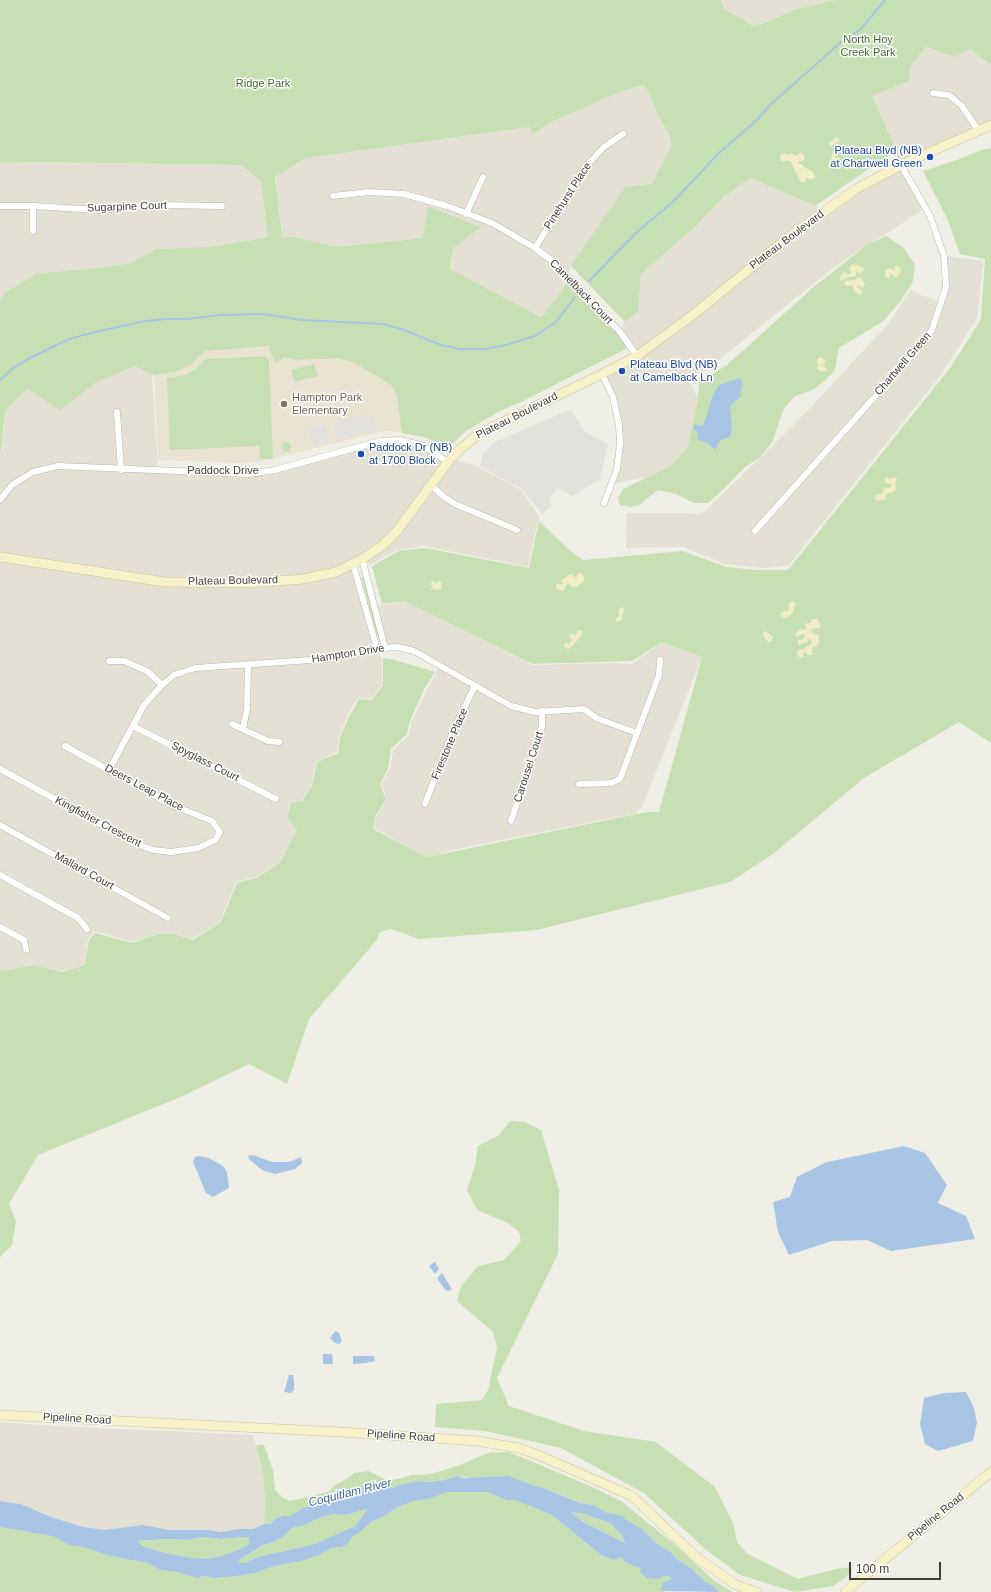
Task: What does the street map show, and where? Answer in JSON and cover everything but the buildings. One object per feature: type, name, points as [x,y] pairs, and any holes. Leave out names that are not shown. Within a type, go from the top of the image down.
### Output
[{"type":"street","points":[[932,93],[949,95],[962,106],[978,130]]},
{"type":"street","name":"Plateau Boulevard","points":[[0,557],[165,582],[243,583],[303,579],[336,572],[362,560],[383,545],[397,531],[448,462],[460,449],[480,433],[637,356],[694,314],[785,240],[856,189],[901,165],[991,125]]},
{"type":"street","name":"Pinehurst Place","points":[[535,248],[588,164],[604,146],[623,134]]},
{"type":"street","name":"Chartwell Green","points":[[755,531],[920,346],[932,330],[946,287],[944,256],[930,216],[901,165]]},
{"type":"street","points":[[466,214],[483,177]]},
{"type":"street","name":"Camelback Court","points":[[333,196],[369,192],[404,194],[447,206],[492,223],[535,248],[566,274],[620,332],[637,356]]},
{"type":"street","name":"Sugarpine Court","points":[[0,206],[33,206],[99,210],[155,205],[222,206]]},
{"type":"street","points":[[33,206],[33,232]]},
{"type":"street","points":[[602,374],[613,397],[619,425],[620,444],[617,469],[604,503]]},
{"type":"street","points":[[117,412],[121,470]]},
{"type":"street","name":"Paddock Drive","points":[[0,500],[12,485],[33,472],[58,466],[121,470],[249,474],[275,470],[380,441],[400,440],[424,446],[448,462]]},
{"type":"street","points":[[431,485],[444,497],[455,504],[517,530]]},
{"type":"street","points":[[362,560],[385,648]]},
{"type":"street","points":[[353,564],[377,649]]},
{"type":"street","name":"Hampton Drive","points":[[109,770],[144,705],[162,685],[174,675],[195,668],[325,659],[377,649],[397,647],[414,651],[511,706],[535,712],[584,709],[596,718],[637,733]]},
{"type":"street","points":[[579,784],[611,783],[620,779],[659,675],[660,660]]},
{"type":"street","points":[[109,662],[124,661],[147,671],[162,685]]},
{"type":"street","points":[[243,728],[247,709],[248,665]]},
{"type":"street","name":"Firestone Place","points":[[425,804],[454,729],[475,686]]},
{"type":"street","name":"Carousel Court","points":[[510,821],[542,726],[542,712]]},
{"type":"street","points":[[232,724],[268,741],[279,742]]},
{"type":"street","name":"Spyglass Court","points":[[133,726],[276,799]]},
{"type":"street","name":"Deers Leap Place","points":[[65,746],[170,804],[212,821],[220,832]]},
{"type":"street","name":"Kingfisher Crescent","points":[[0,769],[135,843],[153,850],[171,852],[198,848],[215,840],[220,832]]},
{"type":"street","name":"Mallard Court","points":[[0,824],[168,918]]},
{"type":"street","points":[[0,875],[78,918],[87,928]]},
{"type":"street","points":[[0,927],[24,940],[26,950]]},
{"type":"street","name":"Pipeline Road","points":[[0,1415],[341,1432],[477,1441],[519,1448],[632,1496],[695,1556],[736,1585],[757,1592]]},
{"type":"street","name":"Pipeline Road","points":[[844,1592],[991,1472]]},
{"type":"shaded area","points":[[721,0],[835,0],[797,9],[755,27],[723,8]]},
{"type":"shaded area","points":[[926,47],[956,57],[970,49],[991,65],[991,125],[901,165],[872,96],[909,81],[910,67]]},
{"type":"shaded area","points":[[645,81],[657,113],[669,135],[672,145],[652,184],[571,266],[563,289],[543,317],[450,269],[453,249],[479,227],[428,208],[424,238],[336,247],[295,237],[282,237],[275,177],[305,158],[530,127]]},
{"type":"shaded area","points":[[37,162],[241,165],[261,181],[268,237],[211,247],[156,249],[131,263],[97,268],[0,301],[0,163]]},
{"type":"shaded area","points":[[901,165],[926,208],[838,264],[690,383],[698,398],[688,447],[671,466],[652,476],[611,484],[620,444],[613,397],[602,374],[636,356],[620,330],[625,322],[638,312],[641,274],[696,226],[723,197],[751,178],[826,211]]},
{"type":"shaded area","points":[[944,256],[983,261],[977,318],[940,376],[788,566],[763,568],[725,564],[683,547],[626,548],[627,513],[689,513],[698,515],[704,512],[793,426],[889,323],[910,290],[941,303],[946,287]]},
{"type":"shaded area","name":"Hampton Park Elementary","points":[[268,327],[398,377],[412,433],[390,431],[380,432],[259,462],[240,463],[158,460],[153,355],[194,349]]},
{"type":"shaded area","points":[[135,366],[152,375],[158,473],[249,475],[381,443],[400,441],[424,448],[448,463],[453,459],[479,467],[521,490],[539,516],[528,567],[424,546],[397,550],[370,565],[361,557],[335,571],[303,577],[249,581],[164,578],[0,554],[0,451],[5,411],[27,389],[60,409],[97,382]]},
{"type":"shaded area","points":[[571,409],[584,431],[608,444],[600,479],[572,496],[558,488],[549,498],[551,507],[542,514],[522,489],[480,466],[483,454],[495,442]]},
{"type":"shaded area","points":[[371,413],[376,429],[337,439],[333,423]]},
{"type":"shaded area","points":[[325,425],[329,442],[314,445],[308,429]]},
{"type":"shaded area","points":[[0,560],[165,585],[251,586],[353,565],[376,650],[382,658],[382,684],[372,699],[358,698],[347,716],[339,737],[337,752],[316,762],[311,786],[301,801],[290,801],[287,817],[297,830],[280,863],[256,877],[236,882],[220,922],[193,939],[174,934],[159,934],[132,942],[94,931],[88,939],[85,965],[62,971],[33,965],[0,971]]},
{"type":"shaded area","points":[[404,601],[532,665],[632,664],[662,642],[702,657],[642,807],[634,814],[471,846],[427,857],[374,828],[376,817],[387,799],[381,785],[390,769],[393,750],[409,735],[412,721],[441,662],[421,652],[386,646],[375,606]]},
{"type":"shaded area","points":[[0,1422],[54,1426],[253,1435],[263,1473],[265,1502],[264,1524],[254,1529],[239,1529],[221,1532],[210,1530],[169,1530],[143,1525],[104,1530],[84,1527],[51,1517],[21,1504],[0,1501]]},
{"type":"green space","points":[[0,0],[721,0],[723,8],[755,27],[797,9],[835,0],[991,0],[991,65],[970,49],[956,57],[926,47],[910,67],[909,81],[872,96],[896,150],[815,206],[751,178],[723,197],[696,226],[641,274],[638,312],[625,322],[571,266],[625,187],[652,184],[672,145],[669,135],[657,113],[648,91],[643,85],[624,90],[549,123],[535,133],[531,133],[530,127],[306,158],[275,177],[282,237],[295,237],[336,247],[423,238],[428,207],[480,227],[453,249],[450,269],[542,317],[563,289],[567,279],[618,333],[628,348],[500,411],[466,431],[448,448],[424,437],[402,433],[397,396],[391,385],[355,363],[339,358],[294,360],[284,357],[276,363],[269,350],[270,346],[205,351],[192,364],[175,372],[152,375],[135,366],[97,382],[60,410],[27,389],[5,411],[0,451],[0,301],[6,292],[36,274],[131,263],[156,249],[211,247],[268,237],[261,181],[241,165],[37,162],[0,163]]},
{"type":"green space","points":[[991,148],[991,743],[959,722],[864,778],[773,854],[730,882],[537,930],[419,939],[391,929],[380,932],[376,941],[309,1019],[287,1084],[249,1064],[183,1096],[38,1155],[9,1204],[16,1221],[12,1245],[0,1257],[0,971],[34,965],[62,972],[85,965],[89,940],[95,933],[132,943],[159,934],[174,934],[193,940],[221,922],[237,883],[256,878],[280,863],[297,830],[287,817],[291,802],[302,801],[312,786],[317,762],[338,753],[340,737],[359,699],[372,700],[383,685],[383,658],[435,672],[424,689],[410,721],[407,734],[391,749],[388,768],[380,785],[386,799],[375,817],[373,829],[427,857],[647,812],[659,812],[702,657],[662,642],[632,661],[532,664],[404,601],[382,604],[372,566],[398,551],[425,548],[529,568],[539,521],[569,550],[583,560],[682,551],[727,567],[755,570],[788,570],[951,367],[981,319],[985,259],[960,254],[947,218],[923,171],[957,160],[981,150]]},
{"type":"green space","points":[[886,236],[904,248],[915,265],[913,281],[900,302],[882,322],[839,348],[835,370],[826,380],[811,391],[795,396],[784,408],[772,443],[759,458],[745,467],[708,503],[694,503],[676,494],[658,490],[639,505],[631,507],[620,505],[618,498],[623,489],[671,466],[688,447],[698,398],[699,382],[727,365],[816,285],[867,245]]},
{"type":"green space","points":[[265,356],[269,360],[273,459],[260,459],[259,446],[170,450],[167,378],[185,375],[197,368],[205,359]]},
{"type":"green space","points":[[314,364],[318,376],[295,382],[291,370]]},
{"type":"green space","points":[[284,442],[288,442],[290,443],[290,451],[284,452],[281,449],[281,445]]},
{"type":"green space","points":[[365,576],[381,634],[377,635],[361,577]]},
{"type":"green space","points":[[510,1121],[525,1122],[541,1130],[559,1190],[558,1254],[497,1378],[509,1406],[584,1431],[656,1442],[715,1487],[733,1523],[737,1542],[748,1554],[798,1579],[850,1567],[852,1570],[844,1579],[833,1586],[795,1592],[740,1575],[704,1548],[644,1493],[561,1448],[485,1431],[435,1427],[436,1404],[482,1400],[488,1390],[497,1348],[493,1332],[457,1301],[461,1286],[478,1266],[504,1260],[521,1241],[519,1232],[508,1223],[477,1210],[467,1190],[475,1165],[478,1146],[499,1135]]},
{"type":"green space","points":[[256,1445],[264,1445],[273,1470],[275,1490],[283,1498],[290,1501],[328,1492],[335,1485],[354,1473],[369,1471],[386,1480],[399,1479],[412,1475],[430,1474],[458,1466],[487,1453],[509,1452],[590,1486],[621,1501],[674,1544],[716,1582],[733,1592],[719,1592],[691,1568],[674,1558],[671,1552],[657,1544],[642,1529],[634,1524],[607,1513],[593,1505],[581,1503],[541,1487],[457,1476],[445,1480],[429,1482],[418,1481],[397,1485],[394,1488],[387,1486],[379,1489],[370,1487],[303,1508],[290,1516],[282,1516],[275,1519],[270,1524],[264,1524],[265,1502],[263,1473]]},
{"type":"green space","points":[[447,1492],[487,1492],[506,1500],[515,1500],[552,1515],[601,1555],[614,1560],[622,1557],[634,1566],[669,1576],[671,1580],[662,1591],[665,1592],[0,1592],[0,1527],[52,1536],[69,1545],[83,1547],[106,1555],[147,1563],[160,1570],[176,1572],[198,1578],[205,1576],[214,1578],[238,1576],[258,1572],[274,1566],[302,1561],[319,1555],[332,1548],[342,1547],[348,1544],[354,1535],[358,1534],[371,1522],[383,1517],[396,1508],[414,1501],[432,1498]]},
{"type":"green space","points":[[368,1509],[355,1526],[315,1544],[258,1557],[244,1563],[240,1563],[239,1560],[263,1545],[283,1537],[292,1528],[305,1525],[322,1517],[334,1514],[344,1515]]},
{"type":"green space","points":[[570,1511],[581,1513],[610,1523],[622,1535],[625,1543],[583,1522]]},
{"type":"green space","points":[[204,1537],[221,1539],[244,1537],[249,1538],[249,1543],[247,1546],[222,1556],[207,1559],[185,1557],[161,1552],[143,1546],[137,1542],[168,1539],[187,1540]]},
{"type":"sand","points":[[836,137],[840,139],[839,143],[835,143],[831,146],[829,143]]},
{"type":"sand","points":[[833,152],[836,159],[839,159],[840,161],[836,162],[838,166],[837,169],[833,167],[829,169],[828,165],[831,161]]},
{"type":"sand","points":[[781,153],[788,155],[792,153],[795,156],[800,153],[803,154],[805,158],[803,161],[798,162],[798,164],[802,164],[804,167],[812,171],[815,178],[811,180],[807,178],[805,182],[801,182],[790,161],[781,161]]},
{"type":"sand","points":[[852,264],[863,267],[864,269],[862,273],[860,274],[856,271],[856,276],[845,278],[842,281],[840,280],[841,274],[845,272],[848,274],[851,273],[849,268]]},
{"type":"sand","points":[[896,266],[901,269],[900,274],[896,277],[890,273],[890,277],[887,278],[885,276],[885,270],[890,268],[895,271],[894,268]]},
{"type":"sand","points":[[858,277],[862,278],[865,285],[862,288],[858,285],[857,287],[863,291],[860,296],[855,292],[852,285],[844,285],[845,281],[854,280]]},
{"type":"sand","points":[[820,357],[825,360],[825,363],[822,365],[827,369],[825,372],[817,370],[817,360]]},
{"type":"sand","points":[[886,477],[889,479],[896,478],[896,489],[894,492],[886,494],[885,499],[878,501],[875,498],[876,495],[882,494],[884,487],[891,487],[891,484],[885,483],[884,479]]},
{"type":"sand","points":[[581,573],[584,576],[584,581],[576,587],[572,587],[568,583],[562,591],[556,588],[556,584],[563,584],[561,581],[571,574],[577,579],[577,574]]},
{"type":"sand","points":[[432,581],[435,582],[436,585],[437,581],[441,582],[441,590],[431,589],[433,587],[431,585]]},
{"type":"sand","points":[[793,601],[796,604],[793,613],[786,618],[782,617],[780,615],[781,612],[788,611],[788,604]]},
{"type":"sand","points":[[622,607],[624,609],[622,620],[617,622],[616,618],[619,616],[618,610]]},
{"type":"sand","points":[[813,619],[817,619],[820,623],[820,628],[811,629],[813,634],[819,635],[819,642],[817,646],[812,648],[812,653],[815,654],[809,655],[804,652],[803,657],[800,658],[797,655],[798,650],[804,649],[811,644],[812,641],[810,638],[807,643],[803,643],[798,646],[798,640],[803,639],[805,635],[803,634],[797,637],[795,635],[800,629],[805,630],[805,624],[810,623]]},
{"type":"sand","points":[[577,631],[582,631],[582,635],[569,649],[565,648],[564,644],[569,644],[573,640],[569,638],[569,635],[576,635]]},
{"type":"sand","points":[[764,631],[773,637],[771,642],[768,642],[763,635]]},
{"type":"water","points":[[739,378],[743,382],[740,393],[741,396],[730,406],[732,429],[730,437],[720,440],[716,449],[714,449],[706,442],[698,440],[698,433],[694,429],[694,426],[702,426],[713,395],[719,385]]},
{"type":"water","points":[[904,1146],[925,1153],[947,1185],[938,1203],[966,1216],[975,1239],[891,1251],[867,1240],[832,1241],[789,1255],[778,1232],[773,1202],[790,1197],[797,1177],[827,1162]]},
{"type":"water","points":[[253,1155],[272,1162],[289,1162],[301,1157],[302,1163],[295,1169],[275,1174],[262,1170],[249,1159],[248,1156]]},
{"type":"water","points":[[199,1156],[209,1158],[223,1166],[227,1172],[229,1188],[213,1197],[206,1193],[193,1162],[195,1157]]},
{"type":"water","points":[[435,1262],[439,1269],[435,1274],[429,1266]]},
{"type":"water","points":[[442,1273],[452,1289],[449,1291],[445,1290],[437,1278]]},
{"type":"water","points":[[335,1331],[339,1333],[342,1341],[339,1344],[335,1343],[330,1338]]},
{"type":"water","points":[[323,1354],[332,1354],[333,1364],[323,1364]]},
{"type":"water","points":[[353,1356],[374,1356],[375,1361],[353,1364]]},
{"type":"water","points":[[289,1375],[293,1375],[294,1382],[294,1390],[291,1393],[284,1392]]},
{"type":"water","points":[[966,1392],[974,1408],[977,1423],[973,1441],[938,1451],[925,1444],[920,1424],[924,1398],[944,1393]]},
{"type":"water","name":"Coquitlam River","points":[[457,1476],[464,1478],[509,1476],[580,1503],[593,1505],[607,1513],[623,1516],[625,1519],[642,1529],[657,1544],[671,1552],[675,1558],[691,1568],[719,1592],[662,1591],[661,1589],[663,1583],[671,1579],[669,1576],[664,1576],[658,1579],[647,1578],[640,1572],[641,1568],[624,1561],[622,1557],[614,1560],[601,1555],[552,1515],[515,1500],[506,1500],[487,1492],[447,1492],[432,1498],[414,1501],[396,1508],[383,1517],[371,1522],[358,1534],[354,1535],[348,1544],[342,1547],[332,1548],[319,1555],[302,1561],[274,1566],[258,1572],[238,1576],[214,1578],[205,1576],[198,1578],[176,1572],[160,1570],[147,1563],[106,1555],[83,1547],[69,1545],[52,1536],[0,1527],[0,1501],[21,1504],[51,1517],[84,1527],[104,1530],[143,1525],[169,1530],[210,1530],[221,1532],[239,1529],[253,1529],[264,1524],[270,1524],[275,1519],[282,1516],[290,1516],[303,1508],[325,1502],[361,1488],[370,1487],[379,1489],[387,1486],[394,1488],[397,1485],[418,1481],[429,1482],[445,1480]],"holes":[[[368,1509],[355,1526],[315,1544],[258,1557],[244,1563],[240,1563],[239,1560],[263,1545],[283,1537],[292,1528],[305,1525],[322,1517],[334,1514],[344,1515]],[[571,1512],[581,1513],[610,1523],[622,1535],[625,1543],[583,1522]],[[204,1537],[221,1539],[244,1537],[249,1538],[249,1543],[247,1546],[222,1556],[207,1559],[185,1557],[161,1552],[143,1546],[138,1542],[168,1539],[187,1540]]]},
{"type":"waterway","points":[[589,281],[638,231],[673,202],[719,153],[756,121],[770,105],[840,43],[861,29],[885,0]]},
{"type":"waterway","points":[[0,380],[12,369],[28,359],[69,339],[145,321],[186,319],[220,315],[262,314],[302,320],[383,324],[404,330],[441,345],[460,349],[485,349],[506,345],[535,336],[556,322],[575,297]]},
{"type":"place","name":"Plateau Blvd (NB) at Chartwell Green","points":[[930,157]]},
{"type":"place","name":"Plateau Blvd (NB) at Camelback Ln","points":[[622,371]]},
{"type":"place","name":"Hampton Park Elementary","points":[[284,404]]},
{"type":"place","name":"Paddock Dr (NB) at 1700 Block","points":[[361,454]]},
{"type":"park label","name":"North Hoy Creek Park","points":[[868,46]]},
{"type":"park label","name":"Ridge Park","points":[[263,84]]}]
